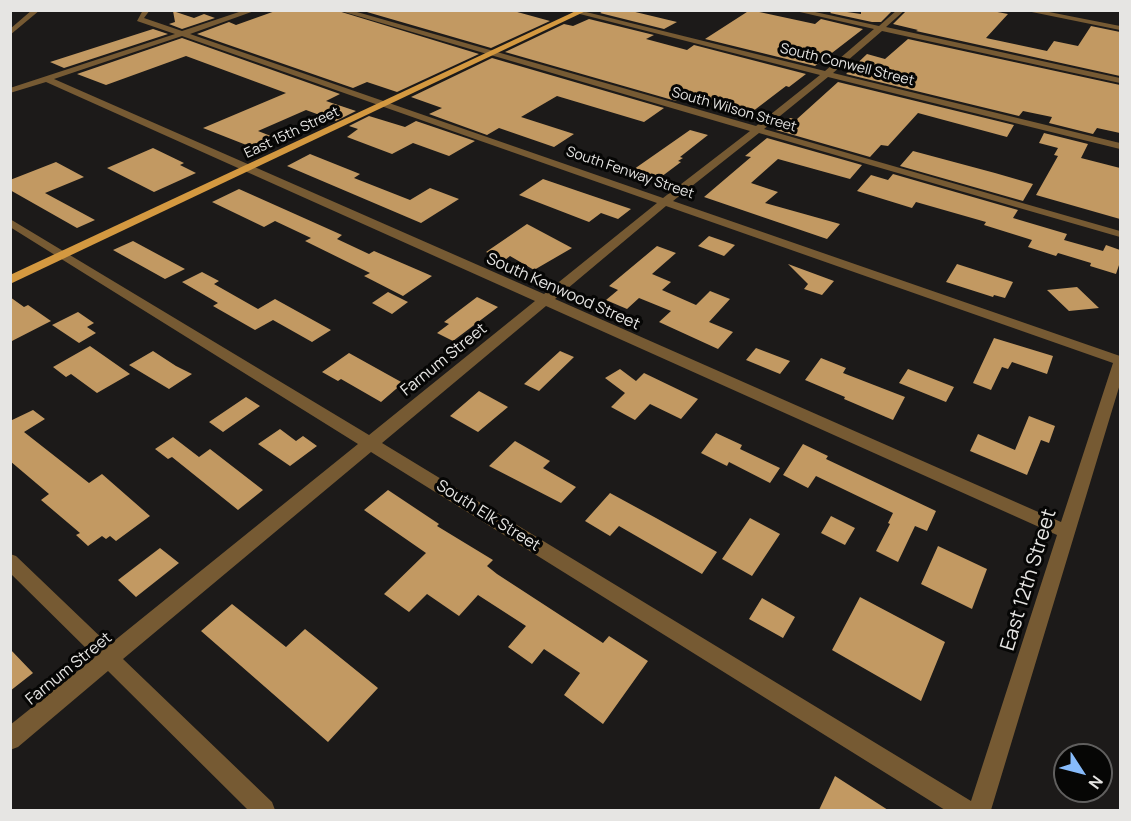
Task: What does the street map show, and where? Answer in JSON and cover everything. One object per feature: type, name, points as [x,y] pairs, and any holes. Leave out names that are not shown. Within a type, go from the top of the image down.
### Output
[{"type":"main road","name":"East 15th Street","points":[[10,280],[582,12]]},
{"type":"street","points":[[10,33],[37,10]]},
{"type":"street","name":"South Fenway Street","points":[[147,10],[140,19],[1120,361]]},
{"type":"street","points":[[10,91],[254,10]]},
{"type":"street","name":"South Wilson Street","points":[[340,10],[1120,234]]},
{"type":"street","name":"South Conwell Street","points":[[567,10],[1120,146]]},
{"type":"street","points":[[794,10],[1120,80]]},
{"type":"street","name":"Farnum Street","points":[[10,739],[902,10]]},
{"type":"street","points":[[1025,10],[1120,28]]},
{"type":"street","name":"South Kenwood Street","points":[[47,79],[1067,532]]},
{"type":"street","name":"South Elk Street","points":[[10,222],[965,810]]},
{"type":"street","name":"East 12th Street","points":[[980,810],[1120,361]]},
{"type":"street","points":[[10,561],[264,810]]},
{"type":"building","points":[[278,10],[335,10],[479,54],[397,92],[367,82],[353,88],[197,34],[229,22],[236,25]]},
{"type":"building","points":[[360,10],[510,10],[550,21],[491,48]]},
{"type":"building","points":[[605,10],[627,10],[677,22],[664,29],[600,13]]},
{"type":"building","points":[[750,10],[815,24],[821,19],[863,29],[815,66],[705,39]]},
{"type":"building","points":[[833,10],[861,14],[861,10],[893,10],[881,22],[872,22],[830,13]]},
{"type":"building","points":[[907,10],[987,10],[1008,14],[986,38],[1047,51],[1054,41],[1078,46],[1091,26],[1120,32],[1120,76],[893,24]]},
{"type":"building","points":[[173,11],[194,18],[204,14],[215,18],[182,29],[169,24],[175,22]]},
{"type":"building","points":[[589,19],[654,35],[646,39],[687,50],[694,45],[806,74],[748,115],[681,97],[676,101],[505,52],[564,24],[573,26]]},
{"type":"building","points":[[153,29],[168,34],[64,68],[50,62]]},
{"type":"building","points":[[182,38],[340,94],[326,101],[356,111],[336,121],[306,110],[258,131],[276,138],[254,148],[203,128],[286,93],[186,56],[106,85],[77,74]]},
{"type":"building","points":[[908,39],[1120,85],[1120,133],[1097,128],[1093,134],[1049,123],[1052,117],[1023,111],[1019,116],[846,74],[867,54],[885,59]]},
{"type":"building","points":[[492,58],[664,108],[644,122],[557,96],[521,117],[574,134],[554,147],[499,128],[487,135],[429,114],[442,108],[411,97]]},
{"type":"building","points":[[838,82],[1014,125],[1007,137],[918,113],[888,146],[881,145],[870,157],[776,130],[790,118],[797,119]]},
{"type":"building","points":[[369,116],[405,127],[416,121],[475,141],[449,156],[413,143],[392,154],[347,137],[358,129],[349,126]]},
{"type":"building","points":[[690,130],[708,135],[680,157],[683,158],[678,161],[681,162],[653,183],[627,174]]},
{"type":"building","points":[[1044,133],[1088,144],[1081,158],[1120,168],[1120,219],[1036,195],[1058,156],[1054,155],[1058,148],[1039,143]]},
{"type":"building","points":[[767,138],[862,165],[850,179],[778,159],[751,183],[778,192],[765,203],[840,224],[827,239],[704,197],[751,157],[745,156]]},
{"type":"building","points":[[153,148],[184,163],[180,165],[196,173],[154,192],[107,168]]},
{"type":"building","points":[[913,151],[1033,184],[1023,201],[900,166]]},
{"type":"building","points":[[310,154],[360,174],[354,178],[410,200],[430,188],[459,199],[421,223],[287,166]]},
{"type":"building","points":[[56,162],[84,177],[45,193],[95,220],[77,228],[10,190],[10,180]]},
{"type":"building","points":[[893,174],[1018,210],[1013,218],[1067,234],[1064,240],[1103,251],[1106,245],[1120,250],[1120,262],[1116,274],[1090,266],[1091,263],[1058,253],[1056,256],[1028,247],[1032,240],[984,225],[986,222],[916,202],[912,208],[857,191],[871,175],[888,180]]},
{"type":"building","points":[[543,179],[631,209],[618,219],[601,213],[589,222],[519,195]]},
{"type":"building","points":[[239,189],[342,235],[337,239],[369,254],[374,251],[432,276],[403,296],[364,276],[370,273],[305,241],[311,238],[275,221],[264,227],[212,202]]},
{"type":"building","points":[[527,224],[572,248],[534,270],[510,256],[505,260],[486,252]]},
{"type":"building","points":[[709,236],[735,245],[724,256],[698,246]]},
{"type":"building","points":[[133,241],[185,269],[165,279],[113,250]]},
{"type":"building","points":[[657,246],[676,253],[652,274],[671,282],[662,290],[696,305],[710,291],[730,299],[709,322],[733,332],[718,349],[659,322],[671,311],[639,298],[627,309],[606,300],[618,290],[609,286]]},
{"type":"building","points":[[788,264],[834,281],[822,295],[804,289],[808,284]]},
{"type":"building","points":[[957,264],[1013,282],[1005,298],[994,295],[993,297],[946,282]]},
{"type":"building","points":[[202,272],[219,281],[214,284],[258,309],[275,299],[331,330],[312,342],[273,320],[255,330],[213,306],[218,303],[182,282]]},
{"type":"building","points":[[1077,287],[1099,308],[1069,311],[1047,290]]},
{"type":"building","points":[[388,292],[408,302],[392,314],[372,303]]},
{"type":"building","points":[[10,297],[24,307],[28,305],[51,321],[10,342]]},
{"type":"building","points":[[477,297],[498,307],[453,341],[437,333],[449,324],[444,322]]},
{"type":"building","points":[[78,312],[94,323],[87,327],[96,333],[79,343],[52,325]]},
{"type":"building","points":[[994,338],[1053,356],[1047,374],[1012,362],[1008,369],[1002,367],[991,390],[973,383]]},
{"type":"building","points":[[90,346],[130,374],[97,393],[71,374],[66,377],[53,367]]},
{"type":"building","points":[[756,348],[790,361],[780,374],[746,360]]},
{"type":"building","points":[[153,351],[192,374],[169,389],[129,365]]},
{"type":"building","points":[[560,351],[574,357],[539,391],[524,384]]},
{"type":"building","points":[[349,353],[403,383],[381,402],[341,379],[338,381],[322,372]]},
{"type":"building","points":[[821,358],[846,368],[843,373],[905,397],[893,420],[805,380]]},
{"type":"building","points":[[620,369],[636,381],[644,373],[698,399],[681,419],[650,404],[635,420],[611,407],[625,393],[605,378]]},
{"type":"building","points":[[908,369],[954,387],[946,402],[899,383]]},
{"type":"building","points":[[479,391],[508,407],[478,432],[450,416]]},
{"type":"building","points":[[246,397],[260,406],[223,432],[209,422]]},
{"type":"building","points":[[33,410],[45,419],[24,432],[89,483],[102,474],[150,516],[116,541],[110,536],[106,539],[102,536],[88,546],[76,535],[80,533],[41,500],[49,494],[10,461],[10,421]]},
{"type":"building","points":[[1029,416],[1055,426],[1049,443],[1041,440],[1027,475],[970,451],[978,434],[1015,450]]},
{"type":"building","points":[[280,429],[296,441],[303,436],[317,446],[290,466],[258,444]]},
{"type":"building","points":[[716,433],[742,445],[740,449],[780,468],[770,483],[729,462],[727,466],[701,453]]},
{"type":"building","points":[[173,437],[199,457],[210,449],[263,490],[238,510],[172,457],[168,459],[155,449]]},
{"type":"building","points":[[515,441],[550,461],[543,468],[576,487],[561,503],[489,466]]},
{"type":"building","points":[[803,444],[828,456],[826,459],[936,511],[927,531],[915,526],[898,562],[876,551],[893,513],[816,476],[808,488],[783,475]]},
{"type":"building","points":[[388,490],[439,524],[437,526],[493,560],[487,566],[497,574],[603,643],[609,636],[648,661],[603,724],[564,695],[580,673],[544,649],[532,664],[508,647],[526,626],[478,595],[459,616],[427,594],[409,612],[384,594],[426,553],[364,510]]},
{"type":"building","points":[[610,493],[717,552],[702,574],[619,526],[610,536],[585,521]]},
{"type":"building","points":[[831,516],[855,528],[845,545],[821,533]]},
{"type":"building","points":[[750,518],[780,534],[752,576],[722,559]]},
{"type":"building","points":[[938,546],[987,569],[972,609],[921,584]]},
{"type":"building","points":[[160,548],[179,563],[136,597],[118,580]]},
{"type":"building","points":[[860,597],[945,642],[921,701],[832,650]]},
{"type":"building","points":[[762,598],[795,617],[783,638],[749,619]]},
{"type":"building","points":[[232,604],[286,647],[305,629],[378,688],[328,742],[201,631]]},
{"type":"building","points":[[10,649],[33,673],[10,691]]},
{"type":"building","points":[[835,776],[888,810],[819,810]]}]
